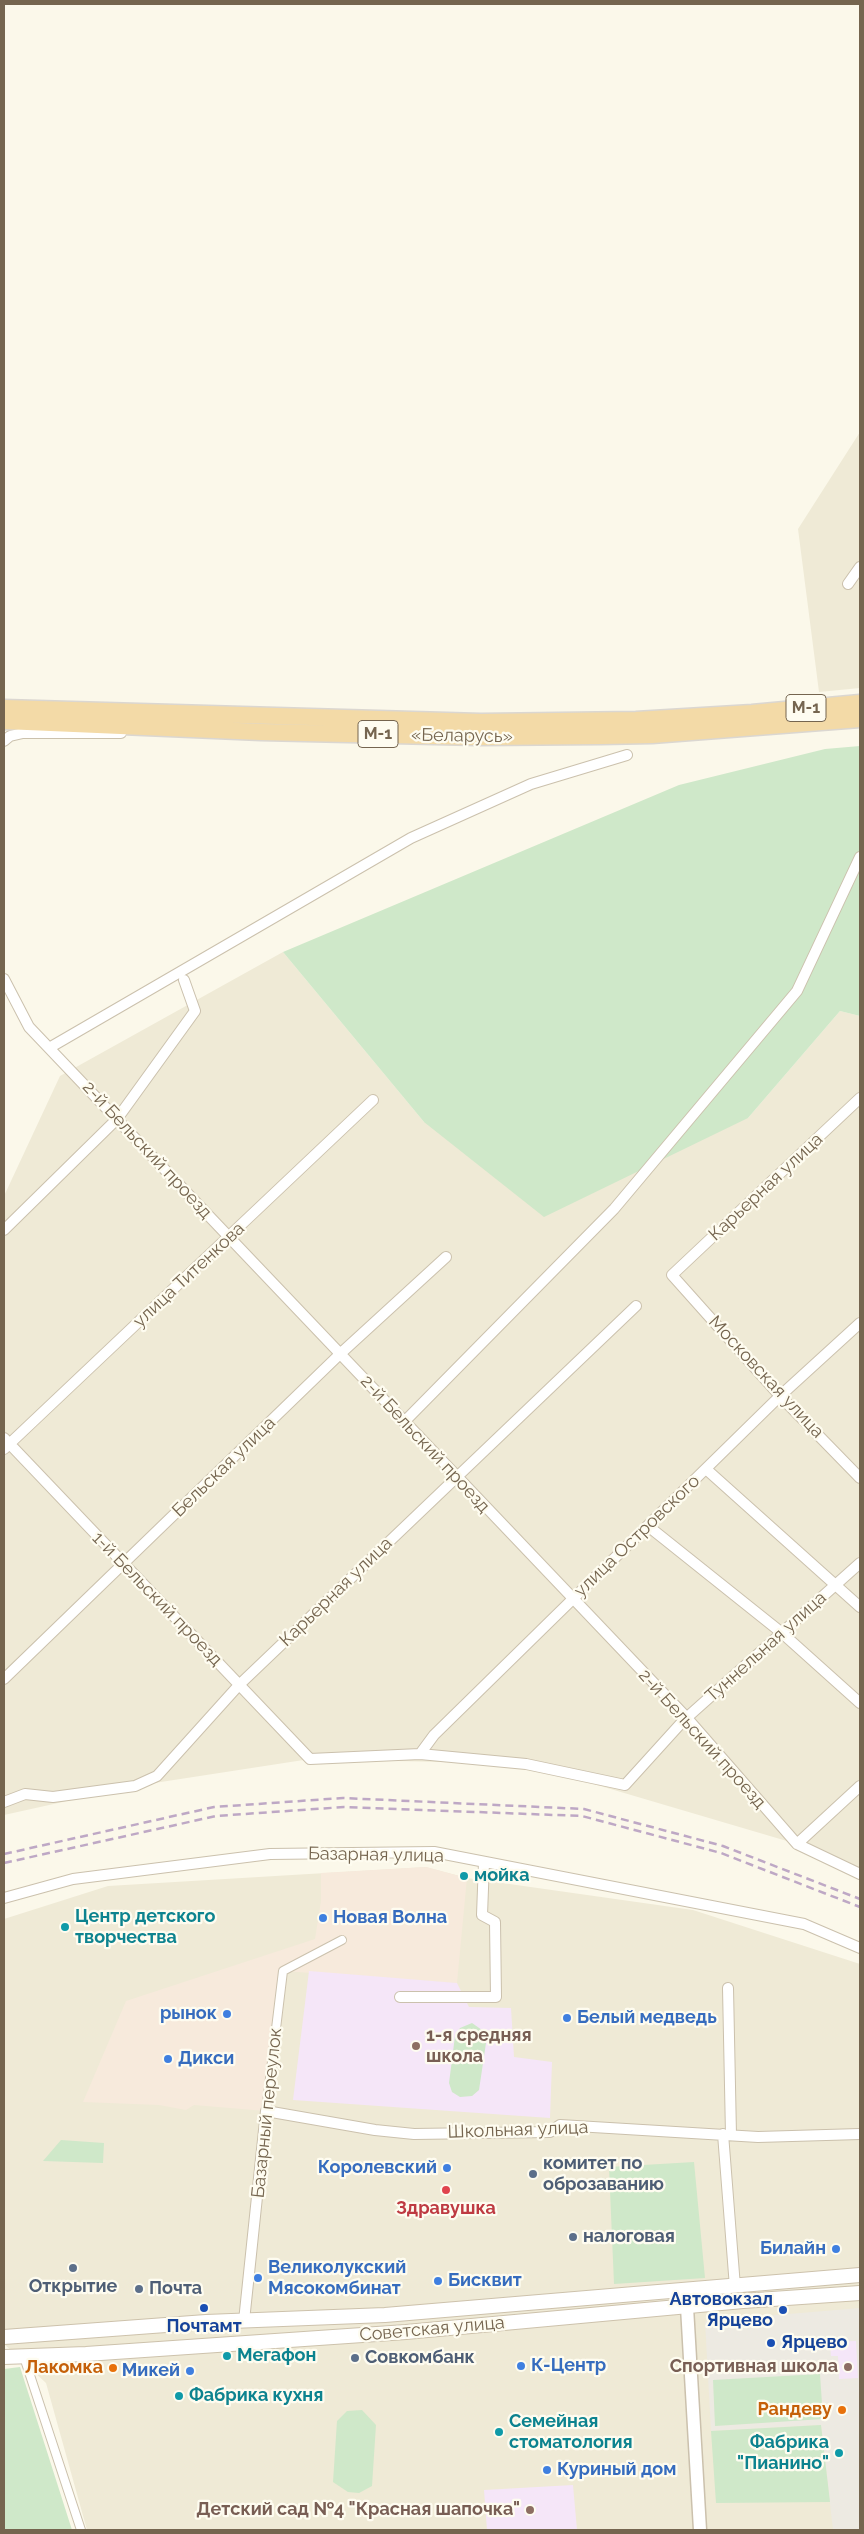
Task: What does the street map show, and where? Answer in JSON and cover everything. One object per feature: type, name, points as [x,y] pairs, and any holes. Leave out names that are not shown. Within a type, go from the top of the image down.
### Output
[{"type":"highway","name":"«Беларусь»","points":[[4,708],[480,722],[636,720],[743,714],[860,703]]},
{"type":"highway","name":"«Беларусь»","points":[[4,721],[261,732],[478,736],[652,736],[860,719]]},
{"type":"main road","name":"Советская улица","points":[[4,2337],[244,2321],[384,2315],[505,2303],[685,2291],[860,2275]]},
{"type":"main road","points":[[685,2291],[687,2307]]},
{"type":"main road","name":"Советская улица","points":[[4,2358],[406,2332],[860,2292]]},
{"type":"street","points":[[848,584],[860,567]]},
{"type":"street","points":[[4,741],[10,736],[23,733],[261,732]]},
{"type":"street","points":[[49,1048],[411,838],[531,784],[627,755]]},
{"type":"street","points":[[404,1422],[614,1209],[797,990],[860,857]]},
{"type":"street","name":"2-й Бельский проезд","points":[[4,979],[29,1027],[572,1600],[687,1718],[796,1844]]},
{"type":"street","points":[[4,1230],[117,1119],[195,1011],[184,980]]},
{"type":"street","name":"Карьерная улица","points":[[672,1275],[860,1098]]},
{"type":"street","name":"улица Титенкова","points":[[6,1444],[230,1238],[373,1100]]},
{"type":"street","name":"Бельская улица","points":[[4,1679],[340,1354],[446,1257]]},
{"type":"street","name":"Московская улица","points":[[672,1275],[780,1396],[860,1478]]},
{"type":"street","name":"Карьерная улица","points":[[4,1802],[26,1794],[53,1797],[135,1786],[157,1776],[239,1685],[636,1306]]},
{"type":"street","name":"улица Островского","points":[[420,1754],[434,1735],[780,1396],[860,1323]]},
{"type":"street","name":"1-й Бельский проезд","points":[[6,1444],[124,1564],[310,1760]]},
{"type":"street","points":[[706,1469],[860,1607]]},
{"type":"street","points":[[648,1526],[782,1633],[860,1703]]},
{"type":"street","name":"Туннельная улица","points":[[310,1760],[420,1754],[526,1764],[625,1785],[687,1718],[860,1563]]},
{"type":"street","points":[[860,1786],[796,1844],[860,1874]]},
{"type":"street","name":"Базарная улица","points":[[4,1898],[73,1879],[270,1854],[434,1852],[804,1924],[860,1948]]},
{"type":"street","points":[[400,1997],[496,1997],[495,1922],[482,1915],[484,1862]]},
{"type":"street","name":"Базарный переулок","points":[[244,2321],[283,1971],[342,1940]]},
{"type":"street","points":[[728,1988],[727,2134],[735,2287]]},
{"type":"street","name":"Школьная улица","points":[[266,2111],[375,2130],[414,2134],[550,2132],[560,2125],[758,2137],[860,2134]]},
{"type":"street","points":[[687,2307],[700,2530]]},
{"type":"street","points":[[24,2356],[81,2530]]},
{"type":"shaded area","points":[[860,432],[860,688],[819,692],[798,529]]},
{"type":"shaded area","points":[[283,952],[424,1122],[748,1118],[840,1011],[860,1016],[860,1873],[797,1844],[526,1764],[310,1759],[135,1786],[4,1815],[4,1196],[60,1076]]},
{"type":"shaded area","points":[[426,1867],[467,1878],[693,1910],[860,1964],[860,2530],[87,2530],[46,2383],[4,2344],[4,1919],[108,1886]]},
{"type":"shaded area","name":"рынок","points":[[426,1867],[467,1878],[457,1983],[283,1971],[266,2111],[194,2105],[186,2110],[159,2105],[83,2102],[126,2001],[315,1939],[321,1901],[321,1873]]},
{"type":"shaded area","points":[[309,1971],[457,1983],[469,2007],[511,2008],[514,2057],[552,2062],[550,2118],[293,2100]]},
{"type":"shaded area","points":[[860,2308],[860,2530],[833,2530],[821,2425],[711,2431],[705,2321]]},
{"type":"shaded area","name":"Спортивная школа","points":[[856,2341],[858,2378],[839,2379],[838,2356],[831,2356],[830,2342]]},
{"type":"shaded area","name":"Детский сад №4 \"Красная шапочка\"","points":[[573,2485],[577,2530],[487,2530],[484,2490]]},
{"type":"green space","points":[[860,746],[860,1016],[840,1011],[748,1118],[544,1217],[424,1122],[283,952],[679,785],[825,749]]},
{"type":"green space","points":[[472,2023],[482,2030],[486,2043],[479,2090],[472,2096],[460,2097],[452,2092],[449,2083],[455,2036],[460,2028]]},
{"type":"green space","points":[[61,2140],[104,2143],[103,2163],[43,2161]]},
{"type":"green space","points":[[694,2162],[705,2278],[614,2284],[609,2167]]},
{"type":"green space","points":[[20,2367],[72,2530],[4,2530],[4,2369]]},
{"type":"green space","points":[[820,2374],[823,2419],[715,2426],[713,2380]]},
{"type":"green space","points":[[362,2410],[376,2425],[372,2486],[359,2493],[348,2492],[333,2482],[337,2421],[347,2411]]},
{"type":"green space","points":[[821,2425],[830,2502],[716,2503],[711,2431]]},
{"type":"railway","points":[[4,1854],[214,1807],[343,1798],[584,1809],[723,1846],[860,1899]]},
{"type":"railway","points":[[4,1863],[216,1816],[344,1807],[582,1816],[721,1853],[860,1907]]},
{"type":"place","name":"мойка","points":[[464,1876]]},
{"type":"place","name":"Новая Волна","points":[[323,1918]]},
{"type":"place","name":"Центр детского творчества","points":[[65,1927]]},
{"type":"place","name":"рынок","points":[[227,2014]]},
{"type":"place","name":"Белый медведь","points":[[567,2018]]},
{"type":"place","name":"1-я средняя школа","points":[[416,2046]]},
{"type":"place","name":"Дикси","points":[[168,2059]]},
{"type":"place","name":"Королевский","points":[[447,2168]]},
{"type":"place","name":"комитет по оброзаванию","points":[[533,2174]]},
{"type":"place","name":"Здравушка","points":[[446,2190]]},
{"type":"place","name":"налоговая","points":[[573,2237]]},
{"type":"place","name":"Билайн","points":[[836,2249]]},
{"type":"place","name":"Открытие","points":[[73,2268]]},
{"type":"place","name":"Великолукский Мясокомбинат","points":[[258,2278]]},
{"type":"place","name":"Бисквит","points":[[438,2281]]},
{"type":"place","name":"Почта","points":[[139,2289]]},
{"type":"place","name":"Почтамт","points":[[204,2308]]},
{"type":"place","name":"Автовокзал Ярцево","points":[[783,2310]]},
{"type":"place","name":"Ярцево","points":[[771,2343]]},
{"type":"place","name":"Мегафон","points":[[227,2356]]},
{"type":"place","name":"Совкомбанк","points":[[355,2358]]},
{"type":"place","name":"К-Центр","points":[[521,2366]]},
{"type":"place","name":"Спортивная школа","points":[[848,2367]]},
{"type":"place","name":"Лакомка","points":[[113,2368]]},
{"type":"place","name":"Микей","points":[[190,2371]]},
{"type":"place","name":"Фабрика кухня","points":[[179,2396]]},
{"type":"place","name":"Рандеву","points":[[842,2410]]},
{"type":"place","name":"Семейная стоматология","points":[[499,2432]]},
{"type":"place","name":"Фабрика \"Пианино\"","points":[[839,2453]]},
{"type":"place","name":"Куриный дом","points":[[547,2470]]},
{"type":"place","name":"Детский сад №4 \"Красная шапочка\"","points":[[530,2510]]}]
